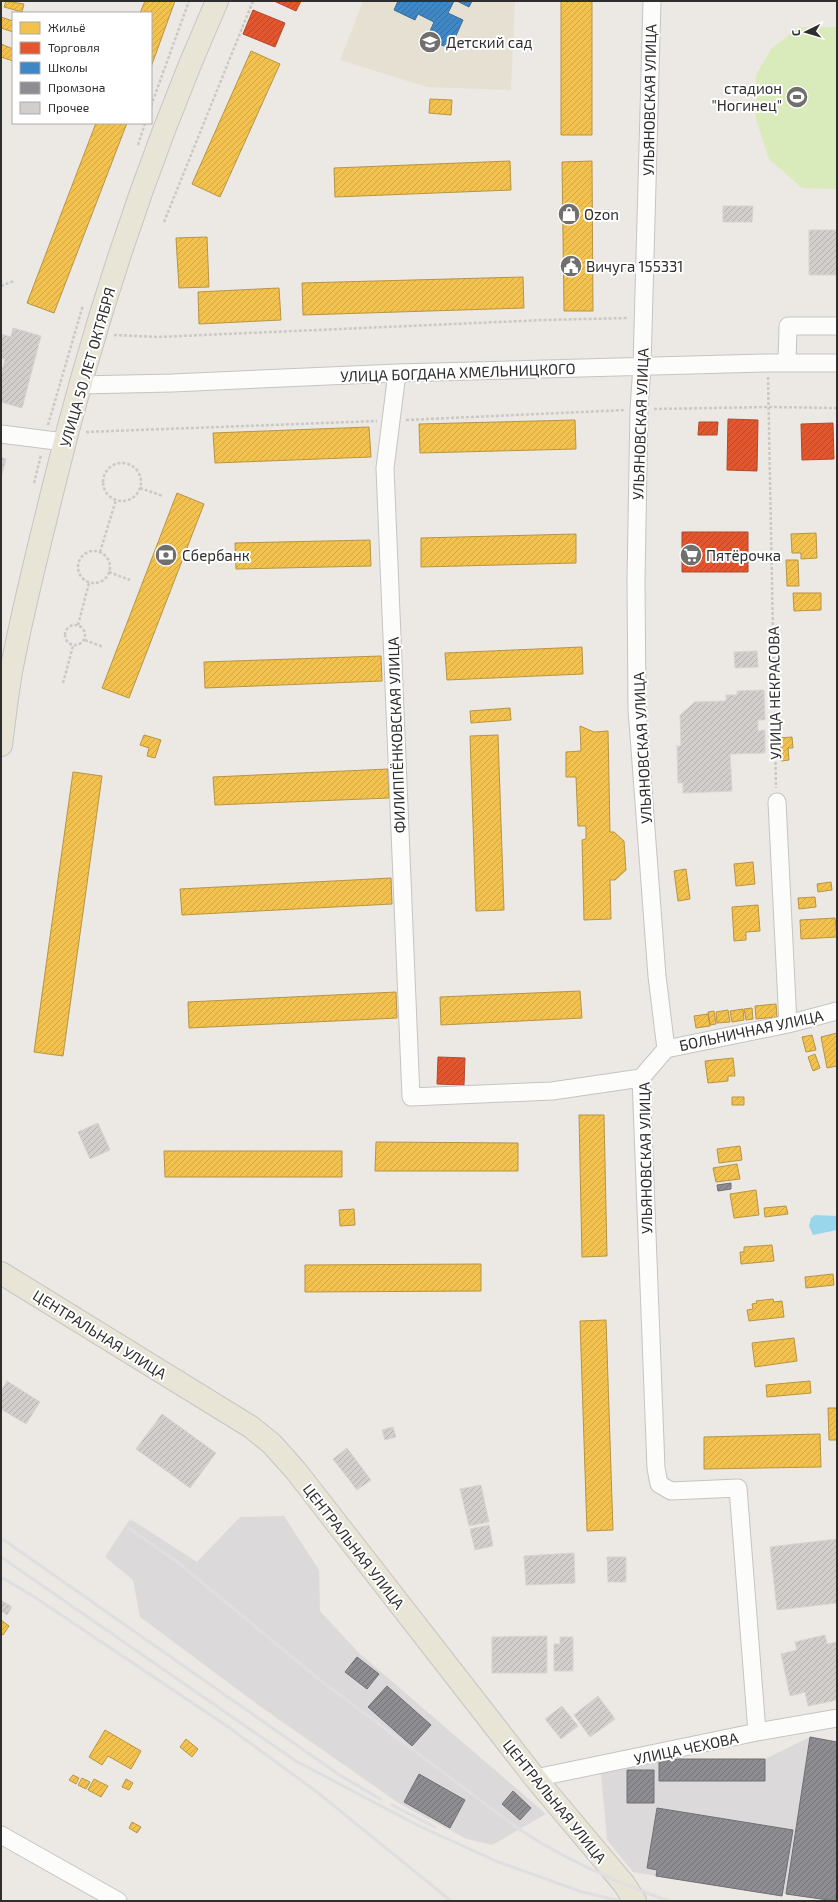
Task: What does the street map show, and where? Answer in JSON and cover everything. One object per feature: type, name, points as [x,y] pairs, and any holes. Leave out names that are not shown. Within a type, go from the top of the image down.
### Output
[{"type":"main road","name":"УЛИЦА 50 ЛЕТ ОКТЯБРЯ","points":[[1,745],[6,679],[79,385],[86,329],[135,211],[183,79],[217,1]]},
{"type":"main road","name":"ЦЕНТРАЛЬНАЯ УЛИЦА","points":[[1,1273],[244,1423],[272,1444],[301,1478],[535,1778],[624,1884],[635,1901]]},
{"type":"street","name":"УЛЬЯНОВСКАЯ УЛИЦА","points":[[652,1],[636,580],[637,709],[657,976],[666,1049],[641,1078],[656,1468],[659,1484],[671,1491],[738,1488],[757,1732]]},
{"type":"street","points":[[787,363],[788,326],[837,326]]},
{"type":"street","name":"УЛИЦА БОГДАНА ХМЕЛЬНИЦКОГО","points":[[79,385],[172,383],[397,373],[768,363],[837,363]]},
{"type":"street","name":"ФИЛИППЁНКОВСКАЯ УЛИЦА","points":[[397,373],[385,468],[411,1097],[552,1091],[641,1078]]},
{"type":"street","points":[[1,434],[65,438]]},
{"type":"street","points":[[777,802],[788,1024]]},
{"type":"street","name":"БОЛЬНИЧНАЯ УЛИЦА","points":[[666,1049],[788,1024],[837,1010]]},
{"type":"street","name":"УЛИЦА ЧЕХОВА","points":[[535,1778],[757,1732],[837,1718]]},
{"type":"street","points":[[1,1835],[118,1901]]},
{"type":"path","points":[[152,103],[189,1]]},
{"type":"path","points":[[164,222],[253,1]]},
{"type":"path","points":[[1,286],[14,281]]},
{"type":"path","points":[[86,329],[119,336],[158,337],[544,320],[644,318]]},
{"type":"path","name":"УЛИЦА НЕКРАСОВА","points":[[768,363],[773,713],[777,802]]},
{"type":"path","points":[[65,438],[392,420],[640,409],[769,407],[837,408]]},
{"type":"path","points":[[126,463],[137,470],[141,482],[140,488],[137,493],[128,500],[116,500],[106,493],[103,480],[104,474],[113,465],[126,463]]},
{"type":"path","points":[[140,488],[163,496]]},
{"type":"path","points":[[100,552],[116,500]]},
{"type":"path","points":[[89,552],[100,552],[108,559],[110,564],[109,572],[105,579],[100,582],[90,583],[81,577],[79,572],[79,562],[81,558],[89,552]]},
{"type":"path","points":[[109,572],[130,580]]},
{"type":"path","points":[[78,626],[90,583]]},
{"type":"path","points":[[71,626],[78,626],[85,633],[85,640],[80,645],[73,646],[68,642],[65,633],[71,626]]},
{"type":"path","points":[[85,640],[103,647]]},
{"type":"path","points":[[63,683],[73,646]]},
{"type":"shaded area","name":"Детский сад","points":[[363,1],[515,1],[511,90],[427,87],[340,60]]},
{"type":"shaded area","points":[[284,1516],[319,1570],[320,1611],[359,1653],[546,1814],[492,1845],[467,1839],[400,1804],[261,1707],[140,1617],[133,1580],[105,1557],[130,1519],[197,1562],[240,1517]]},
{"type":"shaded area","points":[[810,1737],[837,1742],[837,1901],[783,1893],[782,1896],[633,1872],[607,1840],[601,1773],[659,1759],[765,1759]]},
{"type":"green space","name":"стадион \"Ногинец\"","points":[[799,27],[837,27],[837,189],[802,188],[769,159],[756,119],[756,75],[771,49]]},
{"type":"water","points":[[815,1215],[837,1216],[837,1230],[813,1235],[809,1226],[811,1218]]},
{"type":"building: Жильё","points":[[6,1],[24,4],[22,12],[4,7]]},
{"type":"building: Жильё","points":[[145,1],[175,1],[152,64],[152,12],[140,12]]},
{"type":"building: Жильё","points":[[561,1],[592,1],[592,135],[561,135]]},
{"type":"building: Жильё","points":[[1,17],[12,21],[12,32],[1,28]]},
{"type":"building: Жильё","points":[[1,44],[12,49],[12,61],[1,57]]},
{"type":"building: Жильё","points":[[251,51],[280,64],[220,197],[192,184]]},
{"type":"building: Жильё","points":[[430,99],[452,100],[451,115],[429,113]]},
{"type":"building: Жильё","points":[[96,124],[127,124],[54,313],[27,303]]},
{"type":"building: Жильё","points":[[510,161],[511,190],[335,197],[334,168]]},
{"type":"building: Жильё","points":[[592,161],[593,311],[564,311],[562,162]]},
{"type":"building: Жильё","points":[[207,237],[209,287],[179,288],[176,238]]},
{"type":"building: Жильё","points":[[523,277],[524,308],[303,315],[302,283]]},
{"type":"building: Жильё","points":[[279,288],[281,320],[199,324],[198,292]]},
{"type":"building: Жильё","points":[[575,420],[576,449],[420,453],[419,424]]},
{"type":"building: Жильё","points":[[369,427],[371,457],[215,463],[213,433]]},
{"type":"building: Жильё","points":[[177,493],[204,504],[129,698],[102,688]]},
{"type":"building: Жильё","points":[[816,533],[817,558],[801,559],[801,553],[792,553],[791,534]]},
{"type":"building: Жильё","points":[[576,534],[576,563],[421,567],[421,538]]},
{"type":"building: Жильё","points":[[370,540],[371,566],[236,569],[235,543]]},
{"type":"building: Жильё","points":[[786,560],[798,560],[799,586],[787,586]]},
{"type":"building: Жильё","points":[[793,593],[821,593],[821,610],[794,611]]},
{"type":"building: Жильё","points":[[582,647],[583,674],[447,680],[445,653]]},
{"type":"building: Жильё","points":[[381,656],[382,681],[205,688],[204,662]]},
{"type":"building: Жильё","points":[[510,708],[511,720],[471,723],[470,711]]},
{"type":"building: Жильё","points":[[580,726],[594,732],[608,731],[610,832],[614,832],[624,841],[626,870],[615,880],[610,880],[611,919],[584,920],[582,840],[586,839],[586,826],[578,826],[576,777],[566,777],[566,752],[581,751]]},
{"type":"building: Жильё","points":[[144,735],[161,740],[155,758],[147,756],[149,748],[140,745]]},
{"type":"building: Жильё","points":[[498,735],[504,910],[476,911],[470,736]]},
{"type":"building: Жильё","points":[[792,737],[793,748],[788,748],[789,760],[781,761],[780,738]]},
{"type":"building: Жильё","points":[[388,769],[389,798],[215,805],[213,777]]},
{"type":"building: Жильё","points":[[73,772],[102,776],[63,1056],[34,1052]]},
{"type":"building: Жильё","points":[[753,862],[755,884],[736,886],[734,864]]},
{"type":"building: Жильё","points":[[686,869],[690,899],[678,901],[674,871]]},
{"type":"building: Жильё","points":[[391,878],[392,904],[182,915],[180,889]]},
{"type":"building: Жильё","points":[[831,882],[832,890],[818,892],[817,884]]},
{"type":"building: Жильё","points":[[815,897],[816,907],[799,909],[798,898]]},
{"type":"building: Жильё","points":[[758,905],[760,931],[746,932],[746,940],[734,941],[732,907]]},
{"type":"building: Жильё","points":[[835,918],[837,937],[801,939],[800,920]]},
{"type":"building: Жильё","points":[[580,991],[582,1018],[441,1025],[440,997]]},
{"type":"building: Жильё","points":[[396,992],[397,1018],[189,1028],[188,1002]]},
{"type":"building: Жильё","points":[[776,1004],[777,1017],[756,1019],[755,1006]]},
{"type":"building: Жильё","points":[[752,1008],[753,1019],[746,1020],[744,1009]]},
{"type":"building: Жильё","points":[[743,1009],[744,1020],[732,1022],[730,1011]]},
{"type":"building: Жильё","points":[[728,1010],[730,1022],[717,1023],[716,1012]]},
{"type":"building: Жильё","points":[[714,1011],[716,1024],[710,1025],[708,1012]]},
{"type":"building: Жильё","points":[[708,1014],[710,1026],[696,1028],[694,1016]]},
{"type":"building: Жильё","points":[[837,1033],[837,1066],[827,1068],[821,1037]]},
{"type":"building: Жильё","points":[[812,1035],[816,1050],[806,1052],[802,1037]]},
{"type":"building: Жильё","points":[[815,1054],[820,1068],[813,1071],[808,1057]]},
{"type":"building: Жильё","points":[[733,1058],[735,1076],[728,1076],[728,1081],[708,1083],[705,1061]]},
{"type":"building: Жильё","points":[[732,1097],[744,1097],[744,1105],[732,1105]]},
{"type":"building: Жильё","points":[[579,1115],[604,1115],[607,1256],[582,1257]]},
{"type":"building: Жильё","points":[[376,1142],[518,1143],[518,1171],[375,1171]]},
{"type":"building: Жильё","points":[[740,1146],[742,1160],[719,1163],[717,1149]]},
{"type":"building: Жильё","points":[[164,1151],[342,1151],[342,1177],[165,1177]]},
{"type":"building: Жильё","points":[[737,1164],[740,1179],[716,1182],[713,1168]]},
{"type":"building: Жильё","points":[[756,1190],[759,1215],[734,1218],[730,1194]]},
{"type":"building: Жильё","points":[[786,1206],[788,1214],[765,1217],[764,1208]]},
{"type":"building: Жильё","points":[[354,1209],[355,1225],[340,1226],[339,1210]]},
{"type":"building: Жильё","points":[[772,1245],[774,1261],[741,1264],[740,1252],[744,1252],[744,1247]]},
{"type":"building: Жильё","points":[[481,1264],[481,1291],[305,1292],[305,1265]]},
{"type":"building: Жильё","points":[[833,1274],[834,1285],[806,1288],[805,1277]]},
{"type":"building: Жильё","points":[[773,1299],[774,1302],[782,1301],[784,1317],[749,1321],[747,1310],[753,1309],[752,1304],[757,1303],[756,1301]]},
{"type":"building: Жильё","points":[[606,1320],[613,1530],[587,1531],[580,1321]]},
{"type":"building: Жильё","points":[[794,1338],[797,1361],[755,1367],[752,1343]]},
{"type":"building: Жильё","points":[[810,1381],[811,1393],[767,1397],[766,1385]]},
{"type":"building: Жильё","points":[[828,1408],[837,1408],[837,1440],[829,1440]]},
{"type":"building: Жильё","points":[[820,1434],[821,1467],[704,1469],[704,1437]]},
{"type":"building: Жильё","points":[[1,1620],[9,1626],[3,1635],[1,1633]]},
{"type":"building: Жильё","points":[[105,1730],[141,1751],[131,1769],[108,1756],[102,1765],[89,1757]]},
{"type":"building: Жильё","points":[[186,1739],[198,1749],[192,1757],[180,1747]]},
{"type":"building: Жильё","points":[[73,1775],[79,1778],[76,1784],[69,1780]]},
{"type":"building: Жильё","points":[[82,1778],[90,1782],[86,1789],[78,1785]]},
{"type":"building: Жильё","points":[[94,1779],[108,1786],[101,1797],[88,1790]]},
{"type":"building: Жильё","points":[[126,1779],[133,1783],[129,1790],[122,1787]]},
{"type":"building: Жильё","points":[[132,1822],[141,1827],[137,1833],[129,1828]]},
{"type":"building: Торговля","points":[[274,1],[301,1],[296,11]]},
{"type":"building: Торговля","points":[[253,10],[285,23],[275,47],[243,34]]},
{"type":"building: Торговля","points":[[728,419],[758,420],[757,471],[727,470]]},
{"type":"building: Торговля","points":[[699,422],[718,422],[717,435],[698,435]]},
{"type":"building: Торговля","points":[[833,423],[834,459],[802,460],[801,424]]},
{"type":"building: Торговля","points":[[682,532],[748,532],[748,572],[682,572]]},
{"type":"building: Торговля","points":[[438,1057],[465,1058],[464,1085],[437,1084]]},
{"type":"building: Школы","points":[[398,1],[454,1],[448,13],[463,20],[450,49],[427,38],[434,22],[418,14],[415,20],[394,10]]},
{"type":"building: Школы","points":[[457,1],[472,1],[469,7]]},
{"type":"building: Промзона","points":[[731,1183],[731,1189],[718,1191],[717,1185]]},
{"type":"building: Промзона","points":[[357,1657],[379,1674],[367,1689],[345,1672]]},
{"type":"building: Промзона","points":[[387,1686],[431,1725],[412,1746],[368,1707]]},
{"type":"building: Промзона","points":[[810,1737],[837,1742],[837,1887],[835,1901],[786,1894]]},
{"type":"building: Промзона","points":[[659,1759],[765,1759],[765,1781],[659,1781]]},
{"type":"building: Промзона","points":[[627,1770],[654,1770],[654,1803],[627,1803]]},
{"type":"building: Промзона","points":[[419,1774],[465,1800],[450,1828],[404,1802]]},
{"type":"building: Промзона","points":[[513,1791],[531,1808],[520,1820],[502,1804]]},
{"type":"building: Промзона","points":[[657,1808],[793,1830],[782,1896],[656,1876],[657,1870],[647,1868]]},
{"type":"building: Прочее","points":[[723,206],[753,206],[752,222],[723,222]]},
{"type":"building: Прочее","points":[[809,230],[837,230],[837,275],[809,275]]},
{"type":"building: Прочее","points":[[13,328],[41,336],[22,408],[1,402],[1,374],[5,359],[1,358],[1,334],[11,337]]},
{"type":"building: Прочее","points":[[1,457],[6,459],[1,478]]},
{"type":"building: Прочее","points":[[757,651],[758,667],[735,668],[734,652]]},
{"type":"building: Прочее","points":[[764,690],[765,720],[758,720],[758,731],[765,730],[765,753],[730,754],[732,791],[683,793],[683,783],[678,783],[677,746],[681,746],[680,715],[695,702],[726,701],[726,695],[737,695],[737,691]]},
{"type":"building: Прочее","points":[[98,1123],[110,1150],[90,1159],[78,1132]]},
{"type":"building: Прочее","points":[[7,1381],[40,1402],[26,1424],[1,1409],[1,1391]]},
{"type":"building: Прочее","points":[[162,1414],[216,1453],[190,1488],[136,1449]]},
{"type":"building: Прочее","points":[[393,1427],[396,1437],[385,1440],[382,1430]]},
{"type":"building: Прочее","points":[[347,1448],[371,1480],[357,1490],[333,1459]]},
{"type":"building: Прочее","points":[[481,1485],[489,1522],[469,1526],[460,1489]]},
{"type":"building: Прочее","points":[[489,1525],[493,1546],[475,1550],[470,1529]]},
{"type":"building: Прочее","points":[[837,1539],[837,1603],[777,1610],[770,1547]]},
{"type":"building: Прочее","points":[[574,1553],[575,1583],[526,1585],[524,1556]]},
{"type":"building: Прочее","points":[[607,1557],[626,1557],[626,1582],[608,1582]]},
{"type":"building: Прочее","points":[[1,1600],[12,1607],[7,1615],[1,1611]]},
{"type":"building: Прочее","points":[[825,1635],[827,1644],[837,1642],[837,1700],[808,1706],[805,1692],[790,1696],[781,1654],[797,1650],[795,1642]]},
{"type":"building: Прочее","points":[[547,1636],[547,1673],[492,1673],[492,1637]]},
{"type":"building: Прочее","points":[[560,1637],[573,1637],[573,1671],[554,1671],[554,1644],[560,1644]]},
{"type":"building: Прочее","points":[[598,1696],[615,1719],[590,1737],[574,1715]]},
{"type":"building: Прочее","points":[[562,1706],[578,1726],[561,1739],[545,1719]]},
{"type":"railway","points":[[129,1528],[176,1561],[320,1680],[519,1829],[554,1851],[591,1870],[668,1901]]},
{"type":"railway","points":[[1,1538],[338,1774],[380,1799]]},
{"type":"railway","points":[[1,1557],[296,1761],[417,1825],[496,1861],[579,1891],[620,1901]]},
{"type":"railway","points":[[1,1577],[33,1596],[224,1724],[317,1792],[451,1901]]},
{"type":"railway","points":[[392,1805],[435,1827]]},
{"type":"place","name":"Детский сад","points":[[430,42]]},
{"type":"place","name":"стадион \"Ногинец\"","points":[[797,97]]},
{"type":"place","name":"Ozon","points":[[569,214]]},
{"type":"place","name":"Вичуга 155331","points":[[571,266]]},
{"type":"place","name":"Сбербанк","points":[[166,555]]},
{"type":"place","name":"Пятёрочка","points":[[691,555]]}]
